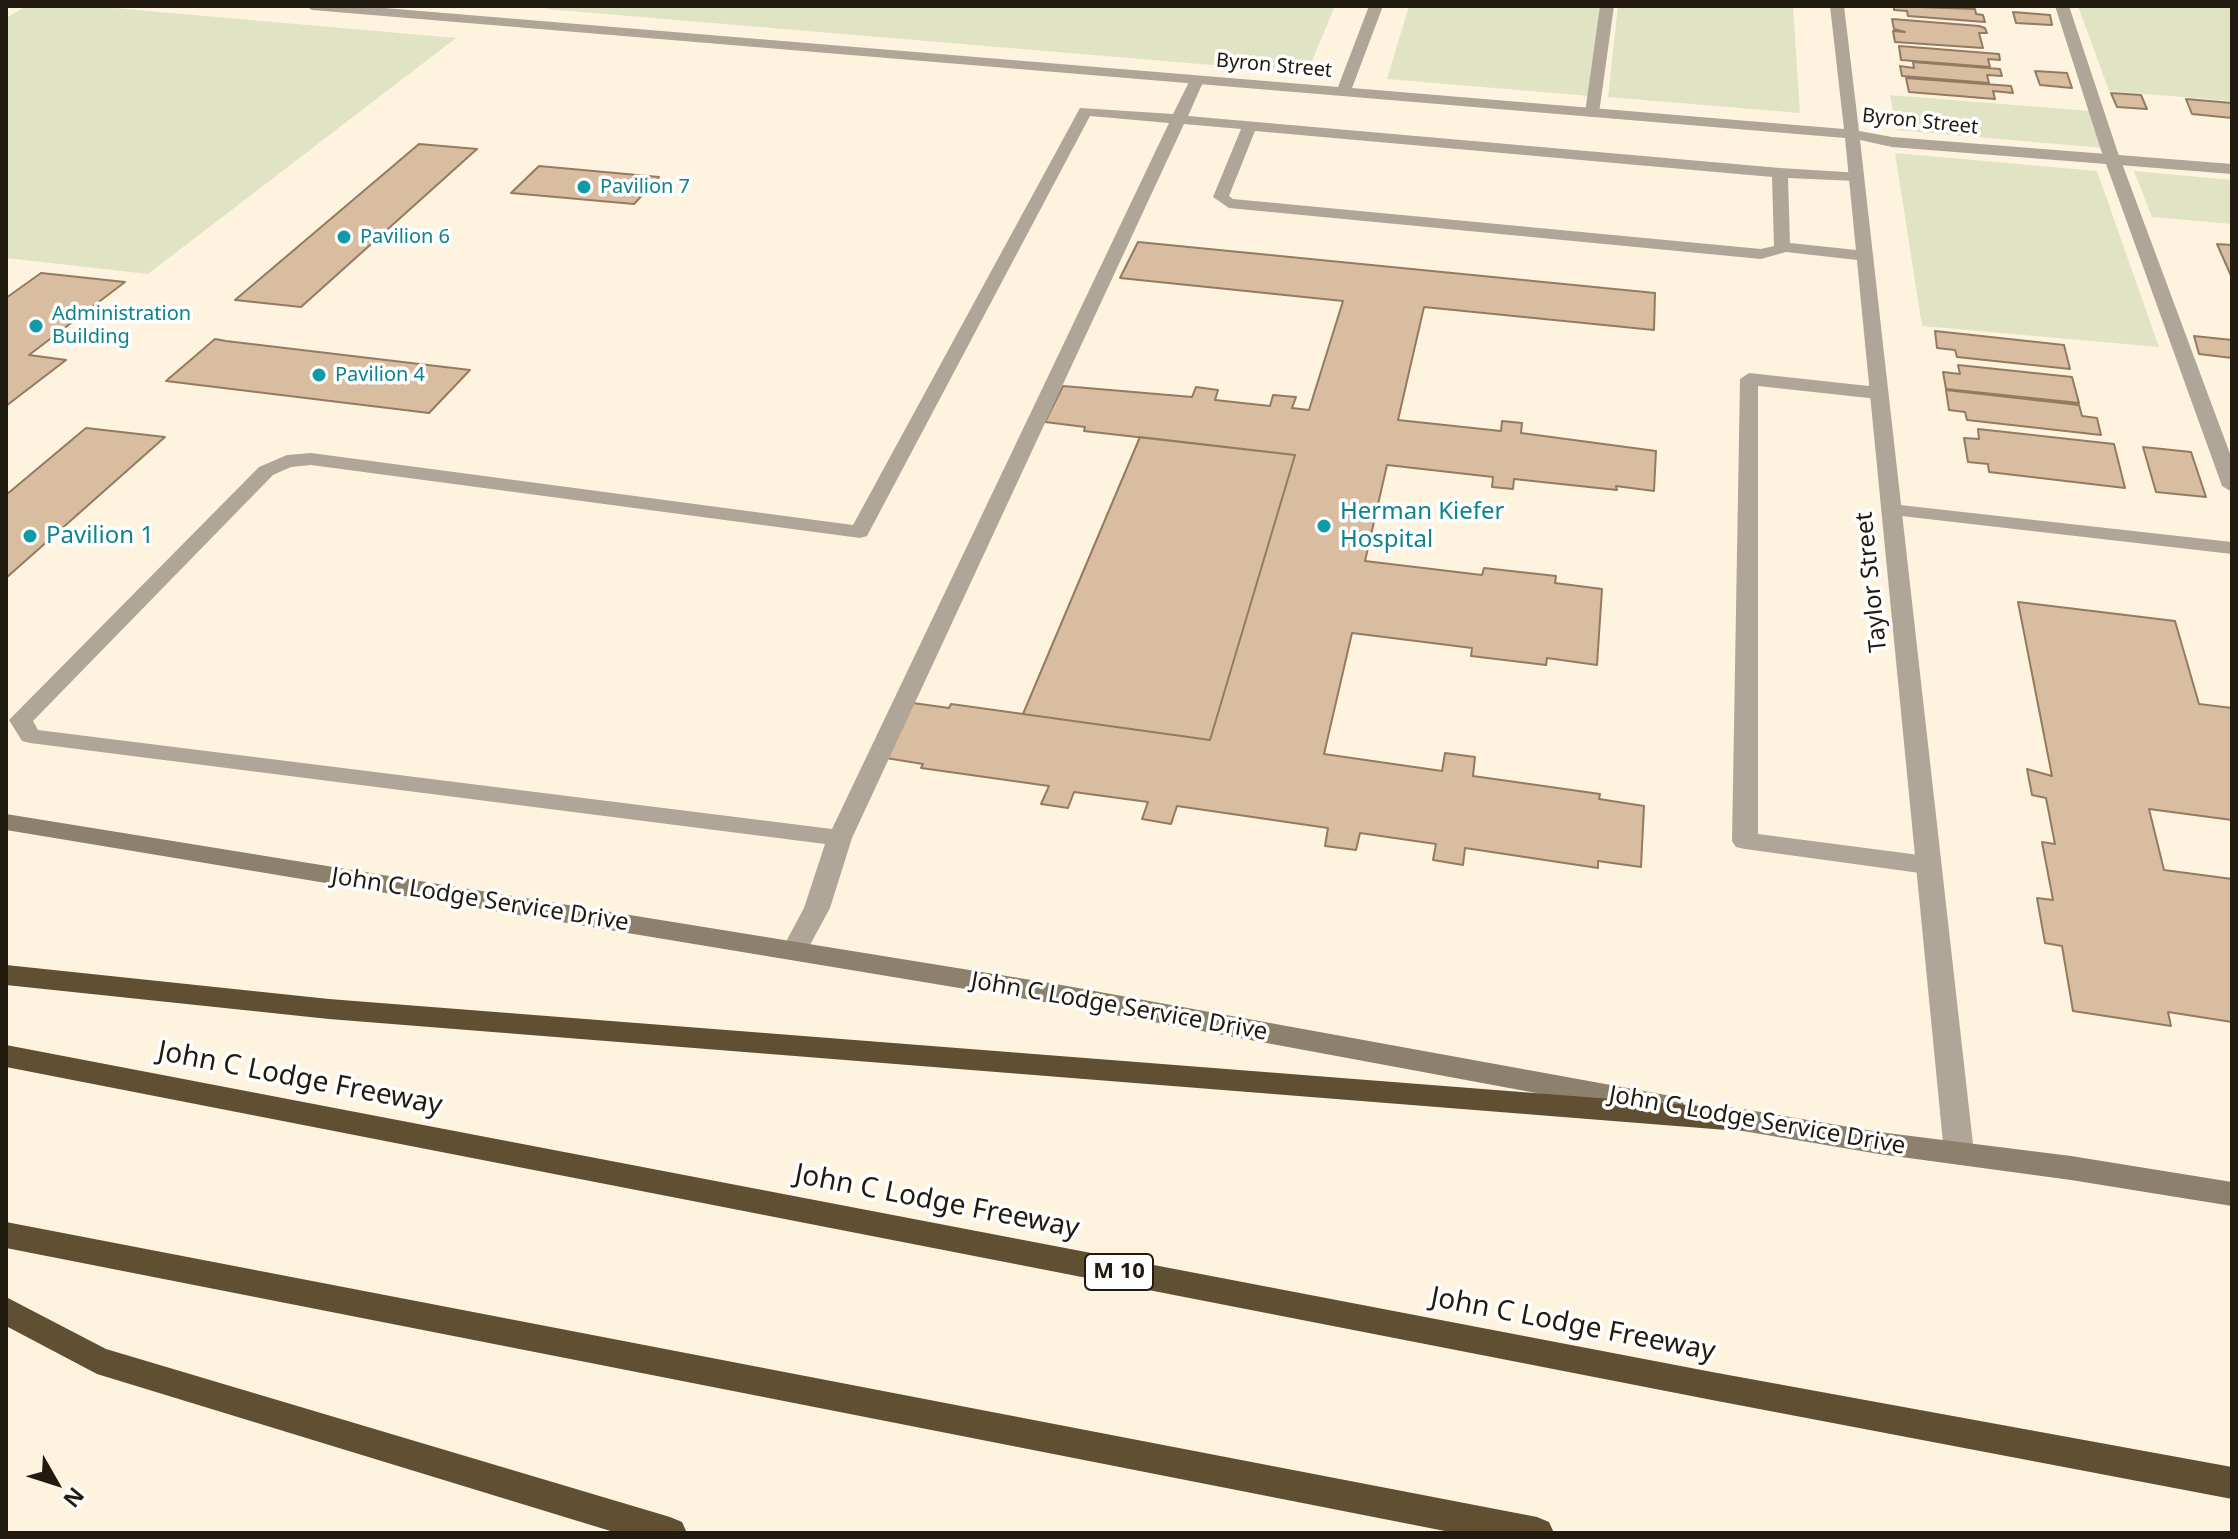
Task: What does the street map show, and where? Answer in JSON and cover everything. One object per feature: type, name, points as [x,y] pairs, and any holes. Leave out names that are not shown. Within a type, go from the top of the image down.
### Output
[{"type":"highway","points":[[6,975],[329,1009],[1739,1120]]},
{"type":"highway","name":"John C Lodge Freeway","points":[[6,1056],[1696,1383],[2232,1483]]},
{"type":"highway","points":[[6,1235],[1537,1533]]},
{"type":"highway","points":[[6,1310],[97,1360],[670,1533]]},
{"type":"main road","name":"John C Lodge Service Drive","points":[[6,822],[1056,994],[1739,1120],[2232,1194]]},
{"type":"street","name":"Byron Street","points":[[312,6],[1852,134],[1877,141],[2232,169]]},
{"type":"street","points":[[489,21],[508,6]]},
{"type":"street","points":[[1343,92],[1376,6]]},
{"type":"street","points":[[1592,113],[1607,6]]},
{"type":"street","name":"Taylor Street","points":[[1837,6],[1959,1153]]},
{"type":"street","points":[[2062,6],[2232,486]]},
{"type":"street","points":[[794,951],[817,908],[840,838],[1197,80]]},
{"type":"street","points":[[840,838],[30,736],[11,723],[266,471],[287,461],[311,459],[860,532],[1085,111],[1780,173],[1855,176]]},
{"type":"street","points":[[1250,125],[1221,197],[1229,203],[1761,254],[1777,252],[1782,247],[1780,173]]},
{"type":"street","points":[[1782,247],[1866,256]]},
{"type":"street","points":[[1878,393],[1749,379],[1745,841],[1927,865]]},
{"type":"street","points":[[1891,510],[2232,548]]},
{"type":"green space","points":[[27,6],[91,6],[456,38],[148,274],[6,258],[6,18]]},
{"type":"green space","points":[[549,6],[1335,6],[1307,73],[546,9]]},
{"type":"green space","points":[[1409,6],[1601,6],[1589,96],[1387,79]]},
{"type":"green space","points":[[1618,6],[1793,6],[1800,113],[1608,97]]},
{"type":"green space","points":[[2078,6],[2232,6],[2232,101],[2109,91]]},
{"type":"green space","points":[[1890,95],[2090,111],[2103,148],[1896,130]]},
{"type":"green space","points":[[1895,153],[2097,171],[2159,347],[1922,326]]},
{"type":"green space","points":[[2134,171],[2232,180],[2232,224],[2152,217]]},
{"type":"building","points":[[1894,6],[1975,9],[1976,14],[1983,15],[1985,22],[1908,16],[1907,11],[1894,10]]},
{"type":"building","points":[[2013,12],[2050,15],[2052,25],[2016,23]]},
{"type":"building","points":[[1892,19],[1979,26],[1985,28],[1987,33],[1979,33],[1983,48],[1895,42],[1893,31],[1905,32],[1894,29]]},
{"type":"building","points":[[1899,46],[1999,54],[2000,60],[1988,59],[1990,67],[1901,60]]},
{"type":"building","points":[[1913,62],[2000,69],[2002,76],[1987,75],[1989,83],[1902,76],[1900,66],[1914,68]]},
{"type":"building","points":[[2035,71],[2067,73],[2072,88],[2040,85]]},
{"type":"building","points":[[1906,78],[2011,86],[2013,93],[1993,91],[1995,99],[1909,92]]},
{"type":"building","points":[[2111,93],[2141,95],[2147,109],[2117,107]]},
{"type":"building","points":[[2186,99],[2232,103],[2232,118],[2192,114]]},
{"type":"building","name":"Pavilion 6","points":[[419,144],[477,149],[301,307],[235,300]]},
{"type":"building","name":"Pavilion 7","points":[[539,166],[659,177],[634,204],[511,193]]},
{"type":"building","name":"Herman Kiefer Hospital","points":[[1138,242],[1655,293],[1654,330],[1424,307],[1398,420],[1501,431],[1502,421],[1522,423],[1521,433],[1656,451],[1654,491],[1514,479],[1513,489],[1492,487],[1493,477],[1387,465],[1365,561],[1482,575],[1484,568],[1556,576],[1555,583],[1602,589],[1597,665],[1547,658],[1546,665],[1471,656],[1472,648],[1352,633],[1324,754],[1442,771],[1445,753],[1475,757],[1473,776],[1600,794],[1599,799],[1644,806],[1641,867],[1598,861],[1598,868],[1465,848],[1463,865],[1433,860],[1436,844],[1360,833],[1356,850],[1325,846],[1328,828],[1177,806],[1171,824],[1142,819],[1148,802],[1074,792],[1068,808],[1041,804],[1049,786],[921,768],[923,764],[886,758],[913,703],[949,708],[951,704],[1210,740],[1295,455],[1084,431],[1085,427],[1045,422],[1063,386],[1192,397],[1196,387],[1218,390],[1215,400],[1270,406],[1273,395],[1296,397],[1292,408],[1309,410],[1343,301],[1120,278]]},
{"type":"building","points":[[2217,244],[2232,245],[2232,278]]},
{"type":"building","name":"Administration Building","points":[[41,273],[125,282],[29,355],[66,360],[6,406],[6,298]]},
{"type":"building","points":[[1935,331],[2064,345],[2070,369],[1957,357],[1955,350],[1937,348]]},
{"type":"building","points":[[2194,336],[2232,340],[2232,358],[2199,354]]},
{"type":"building","name":"Pavilion 4","points":[[215,339],[470,370],[429,413],[166,381]]},
{"type":"building","points":[[1958,365],[2072,377],[2079,403],[1946,389],[1943,372],[1960,374]]},
{"type":"building","points":[[1946,390],[2079,405],[2082,416],[2097,418],[2101,435],[1967,420],[1965,412],[1949,410]]},
{"type":"building","name":"Pavilion 1","points":[[86,428],[165,437],[6,578],[6,495]]},
{"type":"building","points":[[1978,429],[2114,444],[2125,488],[1989,472],[1988,464],[1968,462],[1964,438],[1979,439]]},
{"type":"building","points":[[1140,437],[1295,455],[1210,740],[1023,714]]},
{"type":"building","points":[[2143,447],[2191,452],[2206,497],[2156,492]]},
{"type":"building","points":[[2018,602],[2175,621],[2199,704],[2232,708],[2232,820],[2149,809],[2164,870],[2232,879],[2232,1022],[2168,1012],[2171,1026],[2073,1011],[2062,946],[2045,943],[2037,898],[2053,900],[2042,842],[2055,844],[2046,798],[2032,795],[2027,769],[2052,776]]},
{"type":"place","name":"Pavilion 7","points":[[584,187]]},
{"type":"place","name":"Pavilion 6","points":[[344,237]]},
{"type":"place","name":"Administration Building","points":[[36,326]]},
{"type":"place","name":"Pavilion 4","points":[[319,375]]},
{"type":"place","name":"Herman Kiefer Hospital","points":[[1324,526]]},
{"type":"place","name":"Pavilion 1","points":[[30,536]]}]
